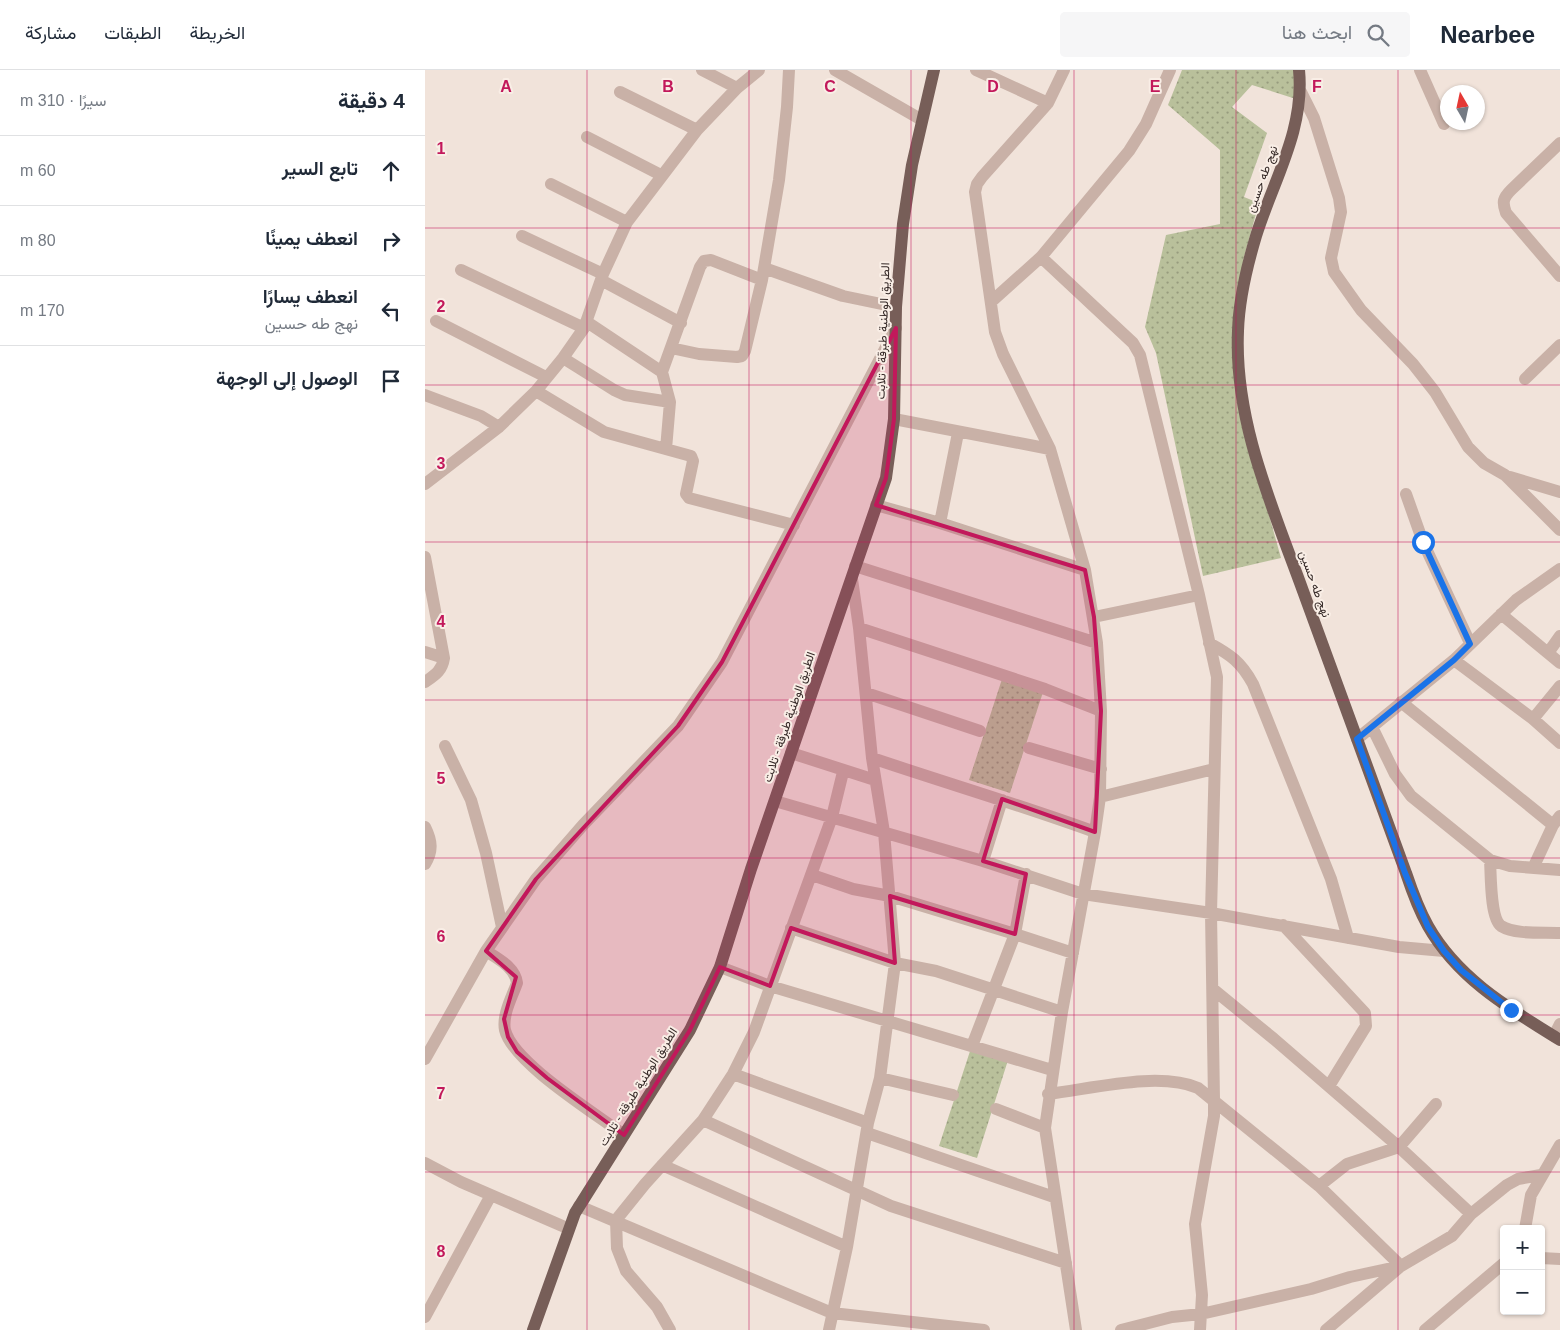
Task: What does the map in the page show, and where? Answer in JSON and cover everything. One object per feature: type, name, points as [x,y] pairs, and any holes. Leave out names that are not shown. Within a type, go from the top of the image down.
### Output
[{"type":"main road","name":"الطريق الوطنية طبرقة - تلابت","points":[[533,1330],[567,1228],[689,1030],[720,967],[791,753],[886,478],[894,419],[896,307],[903,224],[911,165],[934,70]]},
{"type":"main road","name":"نهج طه حسين","points":[[1299,70],[1301,92],[1297,121],[1281,173],[1256,235],[1245,280],[1238,330],[1238,364],[1254,450],[1275,515],[1420,910],[1444,951],[1461,970],[1497,1001],[1557,1038]]},
{"type":"street","points":[[702,70],[737,88]]},
{"type":"street","points":[[425,484],[499,427],[536,391],[563,358],[585,325],[602,277],[627,222],[697,130],[737,88],[759,70]]},
{"type":"street","points":[[671,348],[699,354],[742,356],[763,274],[779,180],[789,70]]},
{"type":"street","points":[[835,70],[922,120]]},
{"type":"street","points":[[975,70],[1048,103]]},
{"type":"street","points":[[1064,70],[1048,103],[977,184],[975,192],[995,332],[1003,354],[1050,449],[1085,570],[1095,617],[1101,712],[1100,796],[1048,1094],[1045,1128],[1076,1330]]},
{"type":"street","points":[[992,301],[1041,257],[1129,151],[1146,124],[1170,70]]},
{"type":"street","points":[[1421,70],[1440,115]]},
{"type":"street","points":[[620,92],[697,130]]},
{"type":"street","points":[[1301,92],[1314,118],[1339,198],[1341,212],[1331,258],[1334,272],[1361,310],[1413,364],[1435,392],[1468,447],[1484,463],[1505,475],[1560,492]]},
{"type":"street","points":[[587,137],[661,176]]},
{"type":"street","points":[[1560,144],[1504,197],[1503,204],[1506,213],[1560,276]]},
{"type":"street","points":[[551,184],[627,222]]},
{"type":"street","points":[[522,236],[602,277],[681,323]]},
{"type":"street","points":[[1041,257],[1133,343],[1140,355],[1199,595],[1217,677],[1211,913],[1214,990],[1214,1116],[1195,1224],[1202,1295],[1200,1330]]},
{"type":"street","points":[[666,449],[670,402],[662,372],[704,261],[711,260],[843,296],[896,307]]},
{"type":"street","points":[[461,270],[585,325],[662,372]]},
{"type":"street","points":[[436,321],[547,377]]},
{"type":"street","points":[[425,1059],[486,951],[536,879],[583,825],[678,726],[722,662],[896,328]]},
{"type":"street","points":[[1525,379],[1560,344]]},
{"type":"street","points":[[563,358],[625,395],[670,402]]},
{"type":"street","points":[[536,391],[604,432],[693,458],[686,494],[689,498],[794,525]]},
{"type":"street","points":[[425,395],[481,416],[499,427]]},
{"type":"street","points":[[894,419],[958,433],[1050,449]]},
{"type":"street","points":[[940,523],[958,433]]},
{"type":"street","points":[[1505,475],[1560,530]]},
{"type":"street","points":[[1406,494],[1423,542],[1470,644]]},
{"type":"street","points":[[876,506],[940,523],[1085,570]]},
{"type":"street","points":[[425,557],[427,582],[444,658],[443,666],[439,673],[425,682]]},
{"type":"street","points":[[1357,739],[1454,660],[1501,614],[1534,586],[1560,569]]},
{"type":"street","points":[[829,1330],[847,1247],[868,1128],[880,1078],[895,963],[884,832],[871,758],[853,573],[1097,643]]},
{"type":"street","points":[[1095,617],[1199,595]]},
{"type":"street","points":[[1501,614],[1560,663]]},
{"type":"street","points":[[859,628],[1045,689],[1101,712]]},
{"type":"street","points":[[1548,652],[1560,636]]},
{"type":"street","points":[[1209,643],[1229,654],[1243,666],[1253,684],[1331,880],[1348,938]]},
{"type":"street","points":[[425,652],[444,658]]},
{"type":"street","points":[[1454,660],[1533,719],[1560,743]]},
{"type":"street","points":[[1533,719],[1560,686]]},
{"type":"street","points":[[866,693],[980,731]]},
{"type":"street","points":[[1401,702],[1556,820],[1534,866]]},
{"type":"street","points":[[1372,727],[1395,774],[1411,796],[1490,860],[1510,866],[1534,866],[1560,870]]},
{"type":"street","points":[[445,746],[473,808],[487,854],[502,927]]},
{"type":"street","points":[[1029,748],[1101,770]]},
{"type":"street","points":[[791,753],[843,772],[875,780]]},
{"type":"street","points":[[871,758],[1095,832]]},
{"type":"street","points":[[1100,796],[1215,769]]},
{"type":"street","points":[[670,1330],[657,1307],[626,1271],[617,1248],[616,1220],[703,1120],[733,1074],[755,1032],[832,817],[843,772]]},
{"type":"street","points":[[983,861],[1002,800]]},
{"type":"street","points":[[775,801],[983,861],[1083,894],[1283,925],[1399,947],[1444,951]]},
{"type":"street","points":[[425,827],[431,846],[431,854],[425,864]]},
{"type":"street","points":[[1490,860],[1494,908],[1496,920],[1500,925],[1511,929],[1560,933]]},
{"type":"street","points":[[972,1046],[995,991],[1015,934],[1026,874]]},
{"type":"street","points":[[812,875],[853,889],[890,896],[1073,953]]},
{"type":"street","points":[[1283,925],[1365,1013],[1365,1026],[1329,1086]]},
{"type":"street","points":[[791,928],[895,963],[935,972],[1062,1012]]},
{"type":"street","points":[[486,951],[510,968],[516,977],[517,982],[505,1019],[505,1030],[517,1052],[547,1078],[624,1134]]},
{"type":"street","points":[[720,967],[770,986],[1052,1070]]},
{"type":"street","points":[[1214,990],[1399,1147],[1471,1214]]},
{"type":"street","points":[[1557,1038],[1560,1024]]},
{"type":"street","points":[[733,1074],[868,1128],[1054,1196]]},
{"type":"street","points":[[880,1078],[953,1095]]},
{"type":"street","points":[[1048,1094],[1152,1081],[1183,1081],[1198,1088],[1214,1099],[1319,1186],[1401,1266]]},
{"type":"street","points":[[1319,1186],[1347,1164],[1399,1147],[1436,1104]]},
{"type":"street","points":[[996,1109],[1045,1128]]},
{"type":"street","points":[[703,1120],[891,1206],[1066,1263]]},
{"type":"street","points":[[1526,1225],[1531,1195],[1560,1145]]},
{"type":"street","points":[[425,1163],[491,1195],[567,1228]]},
{"type":"street","points":[[662,1165],[847,1247]]},
{"type":"street","points":[[1326,1330],[1401,1266],[1452,1236],[1471,1214],[1507,1185],[1518,1179],[1541,1175]]},
{"type":"street","points":[[425,1317],[491,1195]]},
{"type":"street","points":[[579,1206],[616,1220],[832,1313],[984,1330]]},
{"type":"street","points":[[1545,1258],[1560,1259]]},
{"type":"street","points":[[1121,1330],[1172,1317],[1201,1314],[1401,1266]]},
{"type":"street","points":[[1425,1330],[1500,1266]]},
{"type":"highlighted area","points":[[896,328],[894,419],[886,478],[876,505],[1085,570],[1094,617],[1101,711],[1095,832],[1002,799],[983,861],[1026,874],[1015,934],[890,896],[895,963],[791,928],[770,986],[720,967],[690,1030],[624,1135],[547,1078],[517,1052],[508,1037],[504,1019],[516,977],[486,951],[536,879],[678,726],[722,662]]},
{"type":"green space","points":[[1182,70],[1297,70],[1296,99],[1252,85],[1232,107],[1267,133],[1244,197],[1259,203],[1244,257],[1238,291],[1247,437],[1281,558],[1203,576],[1156,353],[1145,327],[1166,235],[1220,224],[1220,150],[1168,105]]},
{"type":"green space","points":[[1003,676],[1044,689],[1010,793],[969,780]]},
{"type":"green space","points":[[972,1045],[1009,1057],[977,1158],[939,1146]]},
{"type":"route","points":[[1423,542],[1470,644],[1454,660],[1357,739],[1405,873],[1428,927],[1444,951],[1461,970],[1497,1001],[1511,1010]]}]
